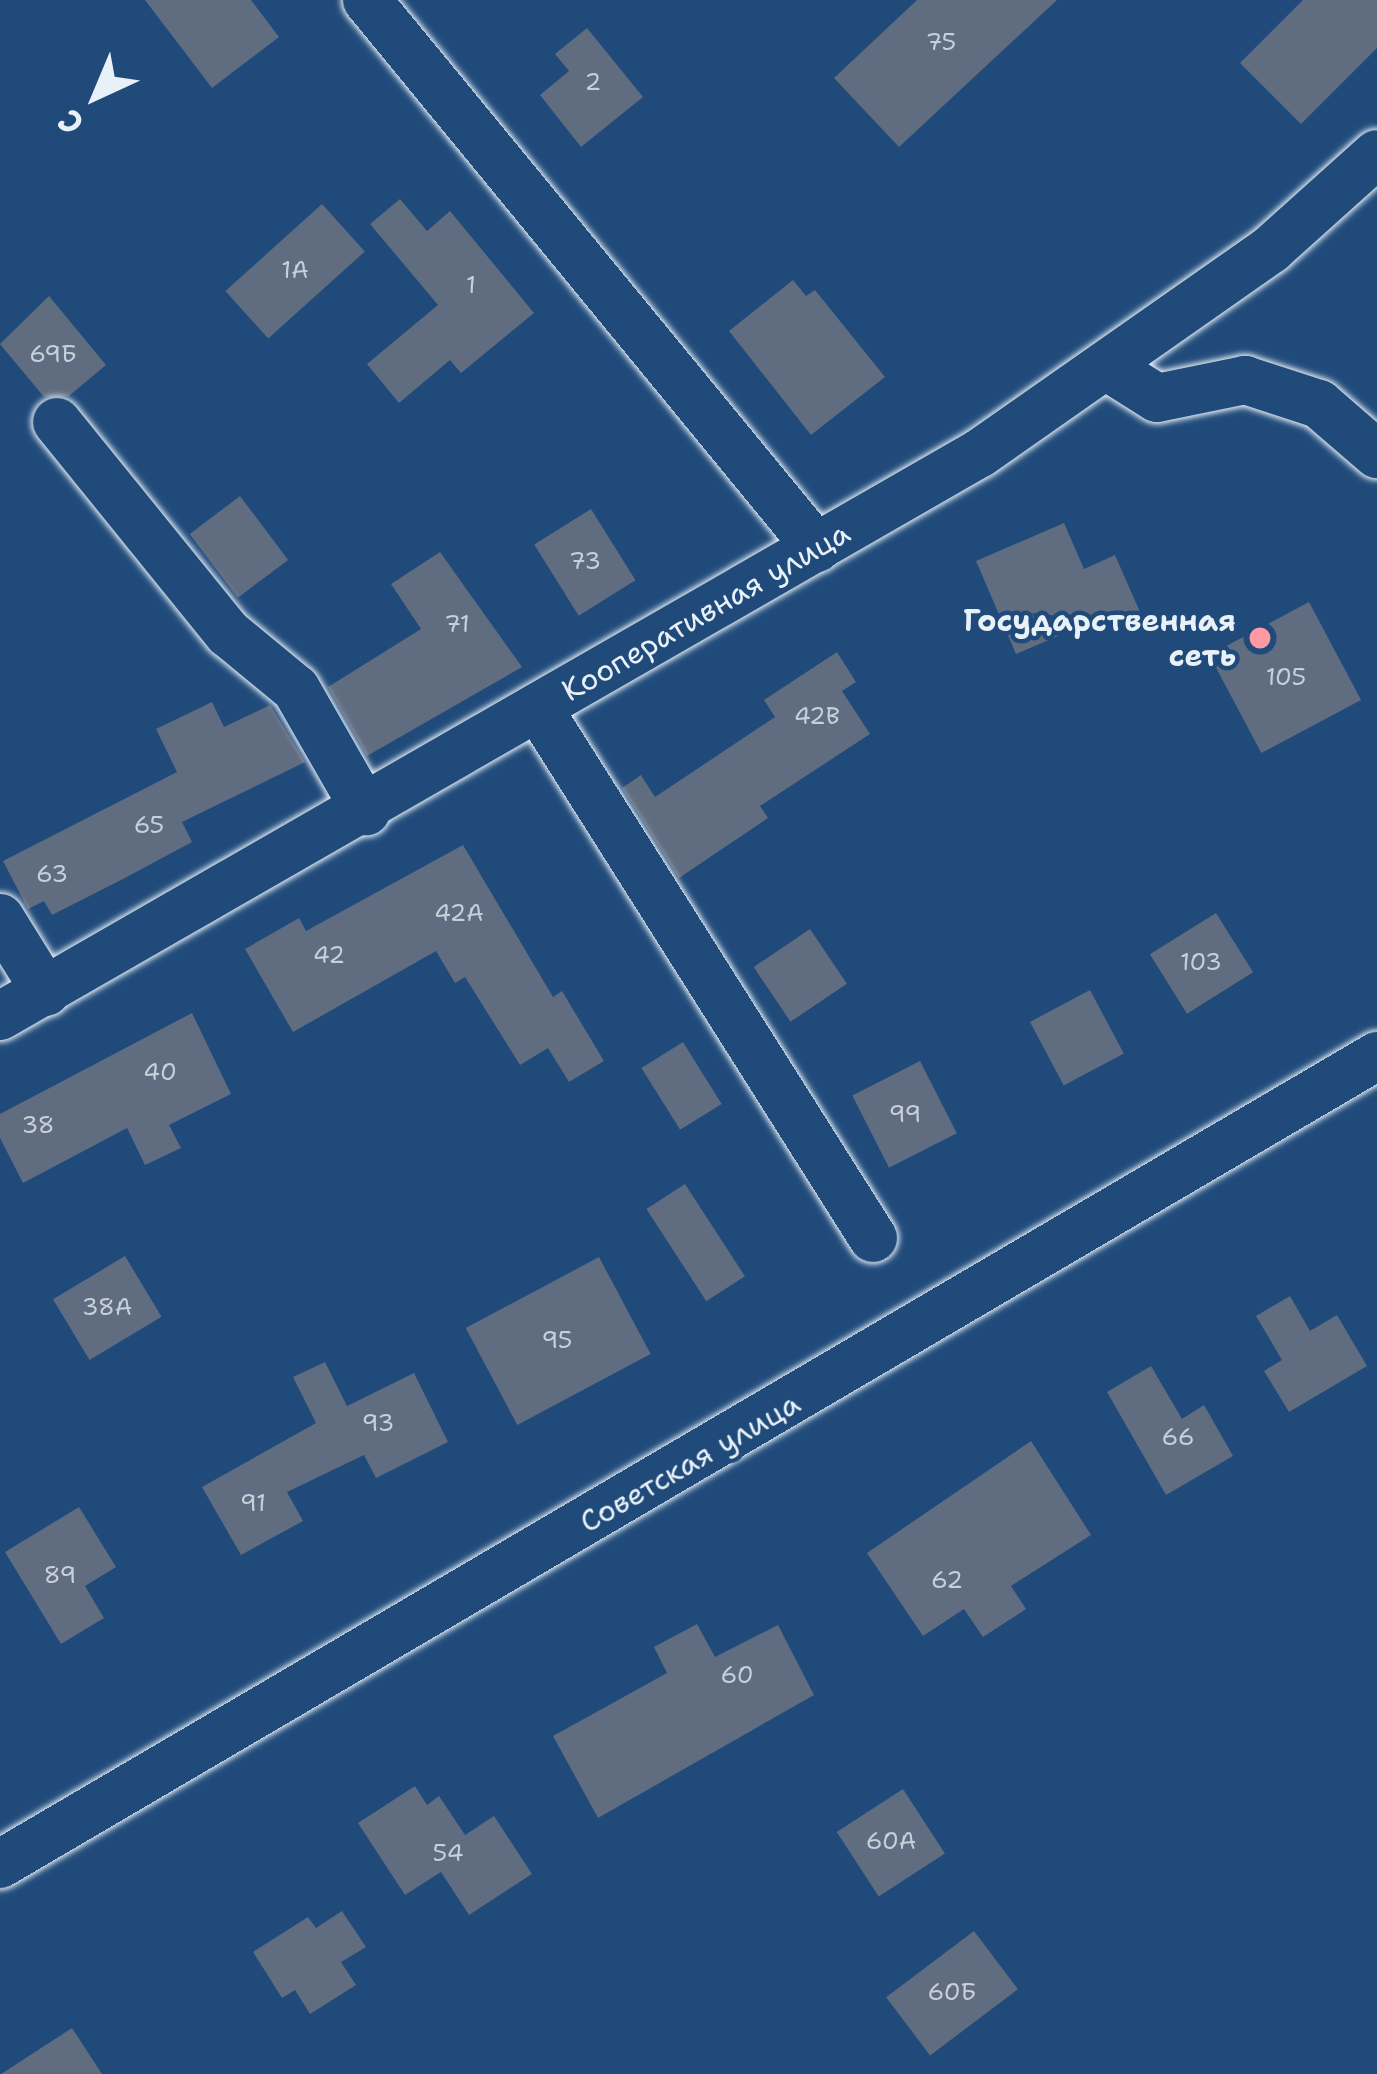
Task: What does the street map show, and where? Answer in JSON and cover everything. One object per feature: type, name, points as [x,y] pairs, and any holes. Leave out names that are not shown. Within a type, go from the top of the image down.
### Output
[{"type":"street","points":[[367,0],[817,548]]},
{"type":"street","name":"Кооперативная улица","points":[[0,1016],[366,812],[980,453],[1271,249],[1377,154]]},
{"type":"street","points":[[1106,366],[1156,398],[1246,380],[1318,404],[1377,454]]},
{"type":"street","points":[[57,422],[227,633],[296,689],[366,812]]},
{"type":"street","points":[[538,708],[873,1238]]},
{"type":"street","points":[[0,918],[46,992]]},
{"type":"street","name":"Советская улица","points":[[0,1864],[1377,1056]]},
{"type":"building","points":[[145,0],[251,0],[279,37],[212,88]]},
{"type":"building","points":[[917,0],[1057,0],[899,147],[834,78]]},
{"type":"building","points":[[1303,0],[1377,0],[1377,48],[1301,124],[1240,63]]},
{"type":"building","points":[[587,28],[643,97],[581,147],[540,95],[569,71],[555,54]]},
{"type":"building","points":[[400,199],[427,231],[450,211],[534,313],[461,373],[450,360],[399,403],[367,364],[438,305],[370,224]]},
{"type":"building","points":[[322,204],[365,252],[268,339],[225,291]]},
{"type":"building","points":[[793,280],[806,296],[815,290],[885,377],[811,435],[729,331]]},
{"type":"building","points":[[49,296],[106,365],[69,396],[44,397],[0,344]]},
{"type":"building","points":[[240,496],[288,560],[238,598],[190,534]]},
{"type":"building","points":[[591,509],[636,580],[579,616],[534,545]]},
{"type":"building","points":[[1064,523],[1084,569],[1115,555],[1140,612],[1104,628],[1100,618],[1016,654],[976,561]]},
{"type":"building","points":[[440,552],[522,667],[367,756],[328,687],[421,629],[391,584]]},
{"type":"building","points":[[1309,602],[1361,700],[1261,753],[1209,655]]},
{"type":"building","points":[[837,652],[856,682],[842,691],[870,734],[760,806],[768,818],[679,878],[622,788],[641,775],[655,797],[775,717],[764,700]]},
{"type":"building","points":[[212,702],[224,727],[270,705],[305,762],[182,822],[192,842],[123,879],[52,915],[44,901],[28,909],[3,861],[177,772],[156,729]]},
{"type":"building","points":[[463,845],[553,997],[562,991],[604,1061],[569,1082],[548,1048],[520,1065],[465,977],[455,983],[436,951],[293,1032],[245,949],[299,918],[306,931]]},
{"type":"building","points":[[1216,913],[1253,972],[1187,1014],[1150,954]]},
{"type":"building","points":[[810,929],[847,984],[791,1022],[754,967]]},
{"type":"building","points":[[1090,990],[1124,1054],[1064,1085],[1030,1022]]},
{"type":"building","points":[[192,1013],[231,1094],[169,1125],[181,1148],[145,1165],[127,1128],[23,1183],[0,1138],[0,1114]]},
{"type":"building","points":[[683,1042],[722,1104],[680,1130],[641,1068]]},
{"type":"building","points":[[920,1061],[957,1133],[889,1168],[852,1096]]},
{"type":"building","points":[[685,1184],[745,1276],[706,1301],[646,1209]]},
{"type":"building","points":[[125,1256],[162,1317],[90,1360],[53,1299]]},
{"type":"building","points":[[599,1257],[651,1354],[517,1425],[466,1328]]},
{"type":"building","points":[[1290,1296],[1310,1331],[1337,1315],[1367,1366],[1289,1412],[1264,1371],[1282,1360],[1256,1316]]},
{"type":"building","points":[[325,1362],[347,1406],[414,1373],[448,1442],[376,1478],[364,1455],[287,1492],[303,1521],[241,1555],[202,1487],[316,1423],[293,1377]]},
{"type":"building","points":[[1151,1366],[1182,1419],[1204,1405],[1233,1456],[1166,1495],[1107,1392]]},
{"type":"building","points":[[1031,1441],[1091,1535],[1011,1586],[1026,1609],[983,1637],[964,1609],[923,1636],[867,1553]]},
{"type":"building","points":[[79,1507],[116,1567],[85,1586],[104,1618],[61,1644],[5,1552]]},
{"type":"building","points":[[697,1624],[715,1657],[778,1625],[814,1695],[598,1818],[553,1736],[667,1673],[654,1647]]},
{"type":"building","points":[[415,1786],[427,1805],[439,1796],[465,1835],[494,1816],[532,1874],[469,1915],[441,1872],[405,1895],[358,1823]]},
{"type":"building","points":[[903,1789],[945,1854],[879,1897],[837,1832]]},
{"type":"building","points":[[342,1911],[366,1947],[341,1962],[356,1985],[310,2014],[295,1990],[282,1998],[253,1952],[308,1917],[316,1928]]},
{"type":"building","points":[[974,1931],[1018,1989],[930,2056],[886,1997]]},
{"type":"building","points":[[72,2028],[102,2074],[1,2074]]},
{"type":"place","name":"Государственная сеть","points":[[1260,638]]}]
